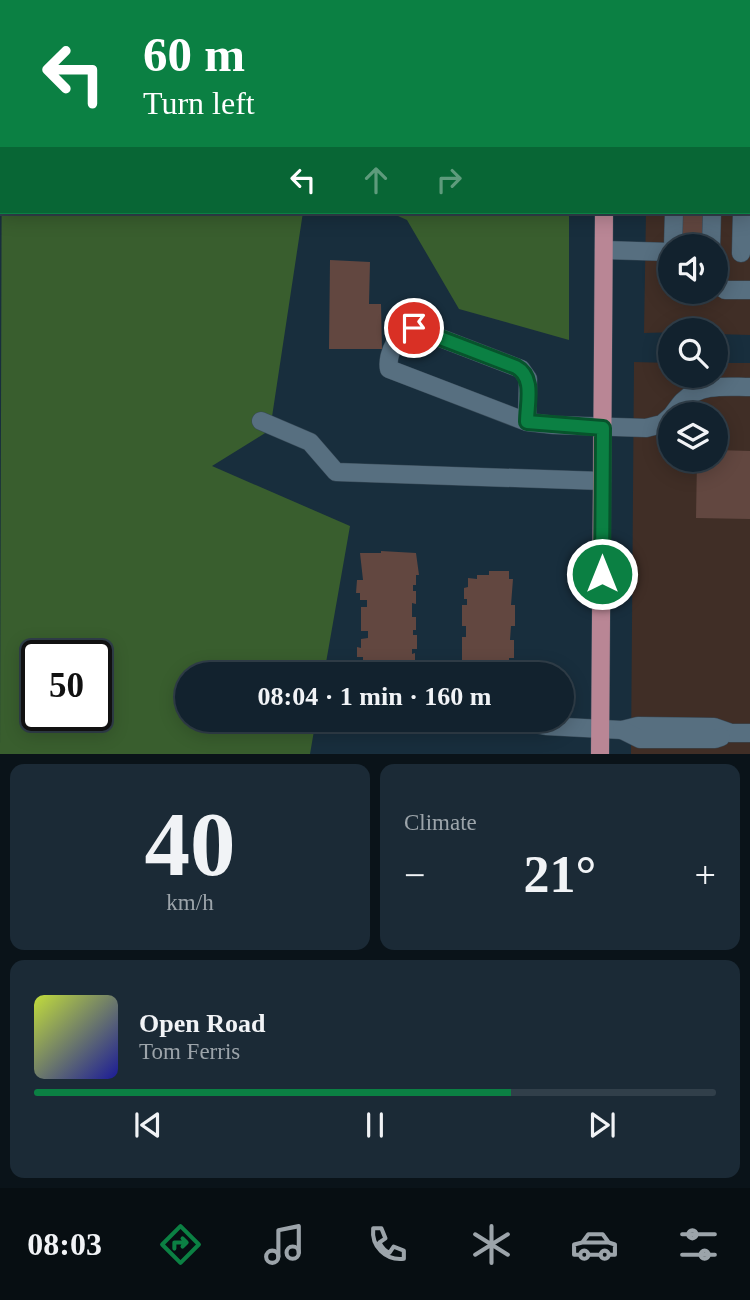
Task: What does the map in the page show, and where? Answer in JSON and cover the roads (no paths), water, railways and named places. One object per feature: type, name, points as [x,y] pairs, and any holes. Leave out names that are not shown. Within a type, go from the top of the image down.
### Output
[{"type":"main road","points":[[600,754],[604,214]]},
{"type":"lane","points":[[673,234],[674,214]]},
{"type":"lane","points":[[711,234],[712,214]]},
{"type":"lane","points":[[728,253],[746,253],[744,223]]},
{"type":"lane","points":[[604,250],[658,252]]},
{"type":"lane","points":[[728,290],[750,290]]},
{"type":"lane","points":[[527,422],[528,379],[521,369],[417,329],[410,328],[400,335],[388,362],[389,369],[527,422],[603,428],[646,428],[658,425]]},
{"type":"lane","points":[[681,402],[695,391],[709,387],[750,387]]},
{"type":"lane","points":[[261,421],[310,442],[337,472],[602,481]]},
{"type":"lane","points":[[574,728],[622,730],[638,726],[714,727],[731,733],[750,733]]}]
